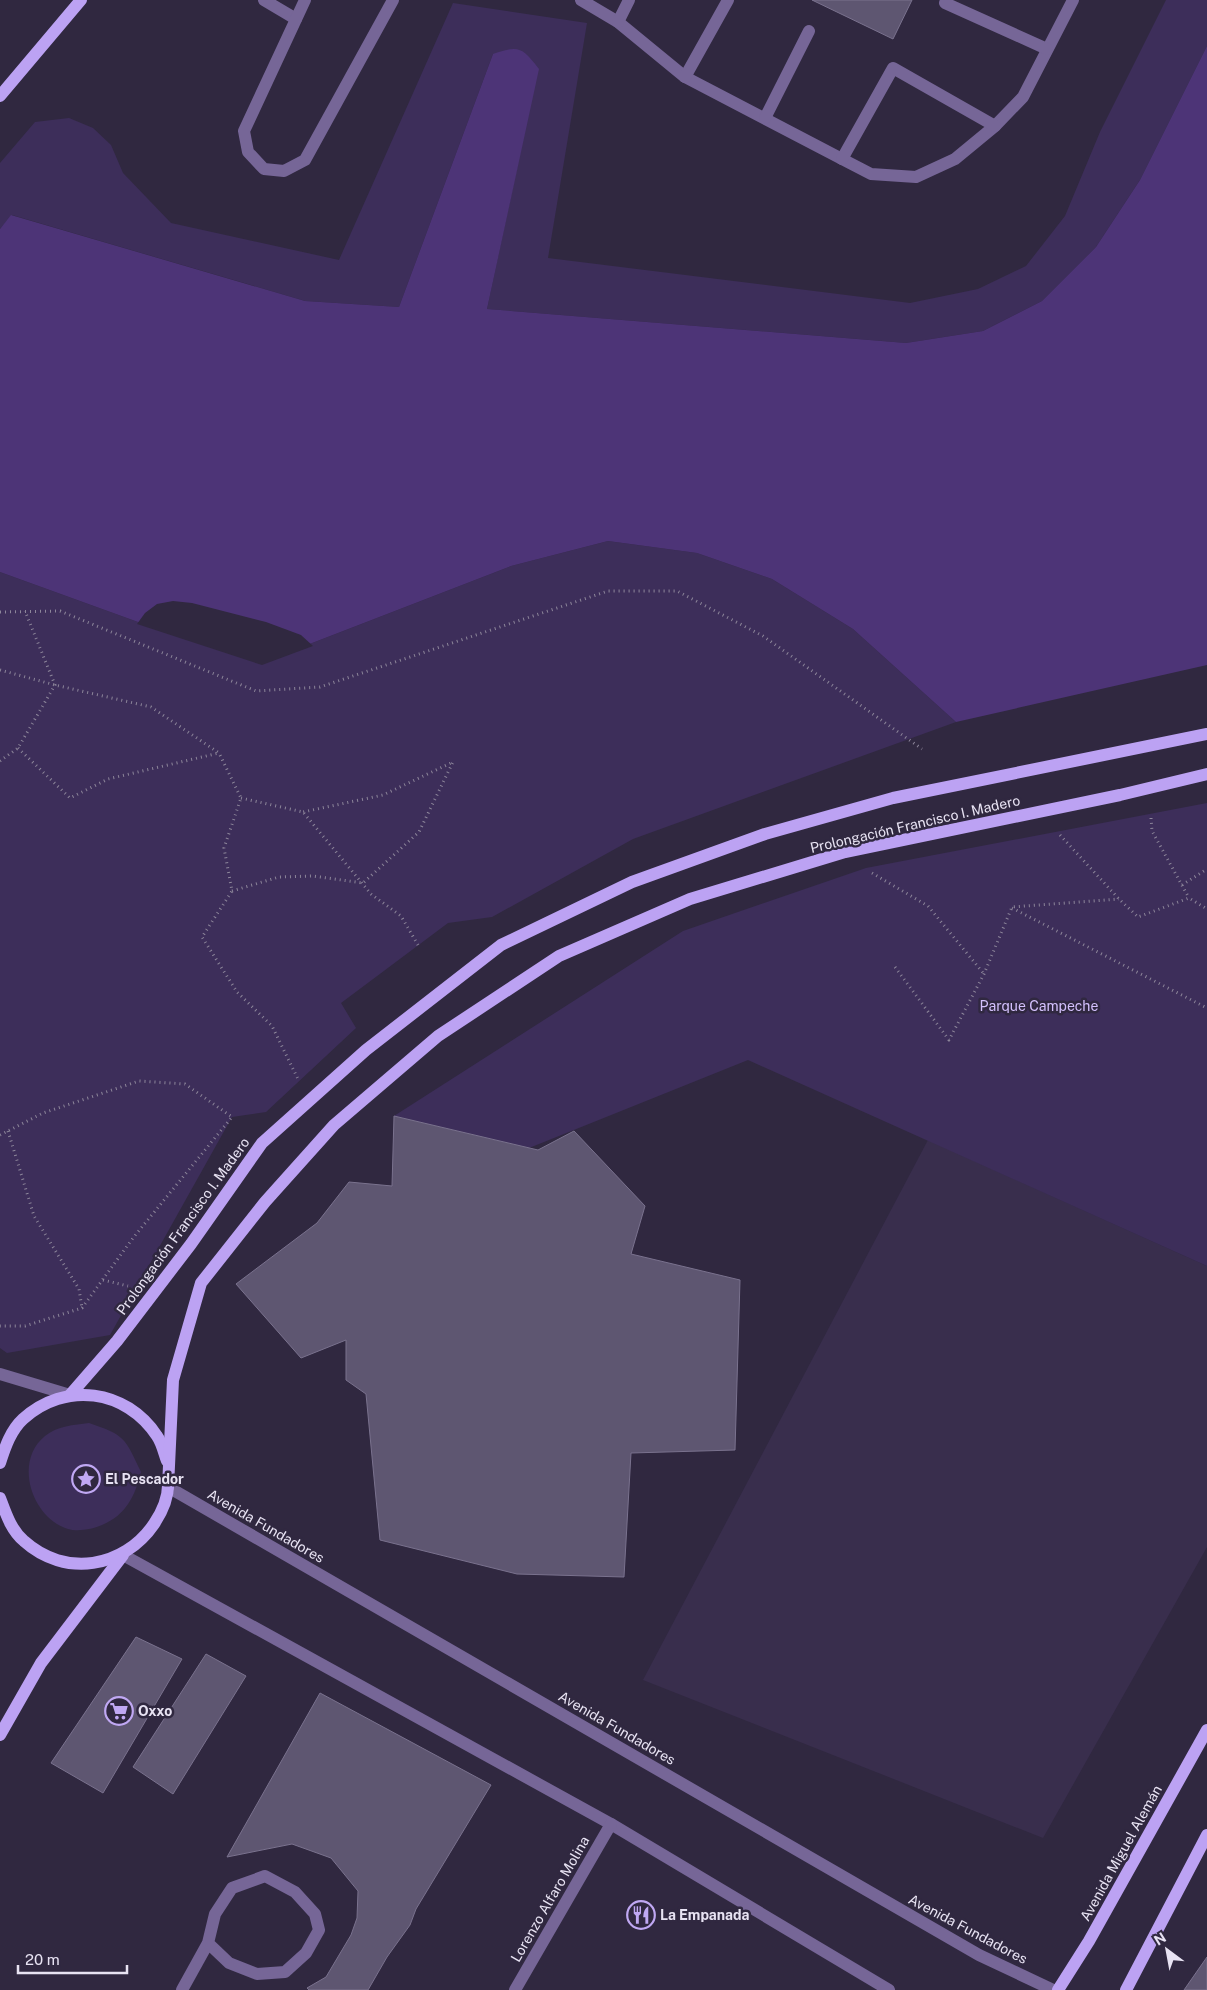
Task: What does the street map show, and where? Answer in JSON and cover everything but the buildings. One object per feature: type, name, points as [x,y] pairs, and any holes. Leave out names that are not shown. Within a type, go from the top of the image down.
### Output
[{"type":"main road","points":[[0,96],[81,0]]},
{"type":"main road","name":"Prolongación Francisco I. Madero","points":[[70,1395],[116,1342],[191,1244],[262,1143],[366,1050],[501,945],[632,882],[765,834],[893,798],[1207,734]]},
{"type":"main road","name":"Prolongación Francisco I. Madero","points":[[168,1488],[173,1380],[201,1283],[265,1202],[334,1125],[438,1036],[559,956],[690,899],[845,852],[1120,795],[1207,774]]},
{"type":"main road","points":[[0,1463],[7,1442],[22,1420],[44,1404],[70,1395],[96,1395],[120,1402],[142,1417],[158,1437],[167,1462],[168,1488],[161,1514],[156,1522],[145,1537],[123,1555],[40,1664],[0,1736]]},
{"type":"main road","points":[[0,1498],[8,1520],[24,1541],[46,1556],[71,1564],[98,1563],[123,1555]]},
{"type":"main road","name":"Avenida Miguel Alemán","points":[[1058,1990],[1089,1941],[1207,1730]]},
{"type":"main road","points":[[1126,1990],[1207,1835]]},
{"type":"street","points":[[264,0],[296,19]]},
{"type":"street","points":[[305,0],[244,131],[248,152],[264,169],[284,171],[304,160],[393,0]]},
{"type":"street","points":[[581,0],[618,22],[686,76],[842,159],[871,174],[916,177],[955,159],[995,126],[1023,96],[1073,0]]},
{"type":"street","points":[[618,22],[629,0]]},
{"type":"street","points":[[686,76],[728,0]]},
{"type":"street","points":[[945,3],[1047,49]]},
{"type":"street","points":[[765,118],[809,32]]},
{"type":"street","points":[[842,159],[894,68],[995,126]]},
{"type":"street","points":[[0,1374],[70,1395]]},
{"type":"street","name":"Avenida Fundadores","points":[[168,1488],[979,1955],[1053,1990]]},
{"type":"street","points":[[123,1555],[611,1824],[889,1990]]},
{"type":"street","name":"Lorenzo Alfaro Molina","points":[[515,1990],[611,1824]]},
{"type":"street","points":[[182,1990],[208,1943],[216,1914],[232,1888],[265,1876],[295,1892],[315,1914],[319,1930],[306,1953],[284,1972],[257,1974],[229,1963],[208,1943]]},
{"type":"path","points":[[0,612],[60,611],[256,691],[320,687],[608,591],[677,591],[763,636],[922,749]]},
{"type":"path","points":[[25,612],[55,685]]},
{"type":"path","points":[[0,670],[151,707],[219,752],[241,798],[224,848],[232,891]]},
{"type":"path","points":[[0,761],[18,748],[55,685]]},
{"type":"path","points":[[18,748],[70,798],[108,779],[219,752]]},
{"type":"path","points":[[241,798],[303,812],[383,795],[453,762],[419,832],[363,883]]},
{"type":"path","points":[[303,812],[371,894],[401,916],[418,945]]},
{"type":"path","points":[[1151,818],[1152,831],[1189,898],[1207,909]]},
{"type":"path","points":[[1060,835],[1118,899],[1138,917],[1189,898]]},
{"type":"path","points":[[1182,886],[1207,869]]},
{"type":"path","points":[[869,871],[928,906],[984,974]]},
{"type":"path","points":[[299,1081],[272,1026],[237,992],[202,937],[232,891],[279,877],[313,876],[363,883]]},
{"type":"path","points":[[1012,907],[1118,899]]},
{"type":"path","points":[[895,967],[949,1040],[984,974],[1012,907]]},
{"type":"path","points":[[1012,907],[1207,1008]]},
{"type":"path","points":[[0,1135],[43,1113],[139,1081],[184,1084],[232,1117],[133,1238],[82,1308],[25,1326],[0,1326]]},
{"type":"path","points":[[8,1131],[34,1216],[79,1289],[82,1308]]},
{"type":"path","points":[[103,1280],[136,1288]]},
{"type":"shaded area","points":[[1207,46],[1207,665],[956,722],[853,629],[772,579],[697,553],[608,541],[511,566],[263,662],[138,622],[0,572],[0,229],[11,215],[305,301],[399,307],[493,54],[514,49],[524,52],[539,69],[487,309],[906,343],[983,331],[1042,301],[1096,247],[1140,180]]},
{"type":"shaded area","points":[[928,1140],[1207,1266],[1207,1547],[1043,1838],[643,1680]]},
{"type":"green space","points":[[1166,0],[1207,0],[1207,46],[1140,180],[1096,247],[1042,301],[983,331],[906,343],[487,309],[538,69],[493,54],[399,307],[305,301],[12,215],[0,229],[0,163],[35,122],[69,118],[93,128],[111,145],[123,173],[171,223],[339,260],[453,3],[587,23],[548,258],[910,303],[978,289],[1026,266],[1065,216],[1100,132]]},
{"type":"green space","points":[[608,541],[697,553],[772,579],[853,629],[956,722],[633,839],[492,917],[448,923],[341,1003],[356,1028],[266,1112],[232,1117],[110,1335],[7,1353],[0,1348],[0,572],[138,622],[263,662],[511,566]]},
{"type":"green space","name":"Parque Campeche","points":[[1207,803],[1207,1266],[748,1060],[529,1148],[394,1116],[683,931],[866,868]]},
{"type":"green space","points":[[89,1423],[110,1431],[122,1439],[141,1472],[132,1497],[117,1516],[94,1528],[72,1530],[55,1523],[36,1502],[29,1474],[30,1460],[35,1447],[45,1436],[66,1426]]},
{"type":"pier","points":[[173,601],[192,603],[266,622],[301,635],[313,646],[262,665],[137,624],[145,613],[157,604]]},
{"type":"place","name":"El Pescador","points":[[86,1479]]},
{"type":"place","name":"Oxxo","points":[[119,1711]]},
{"type":"place","name":"La Empanada","points":[[641,1915]]}]
